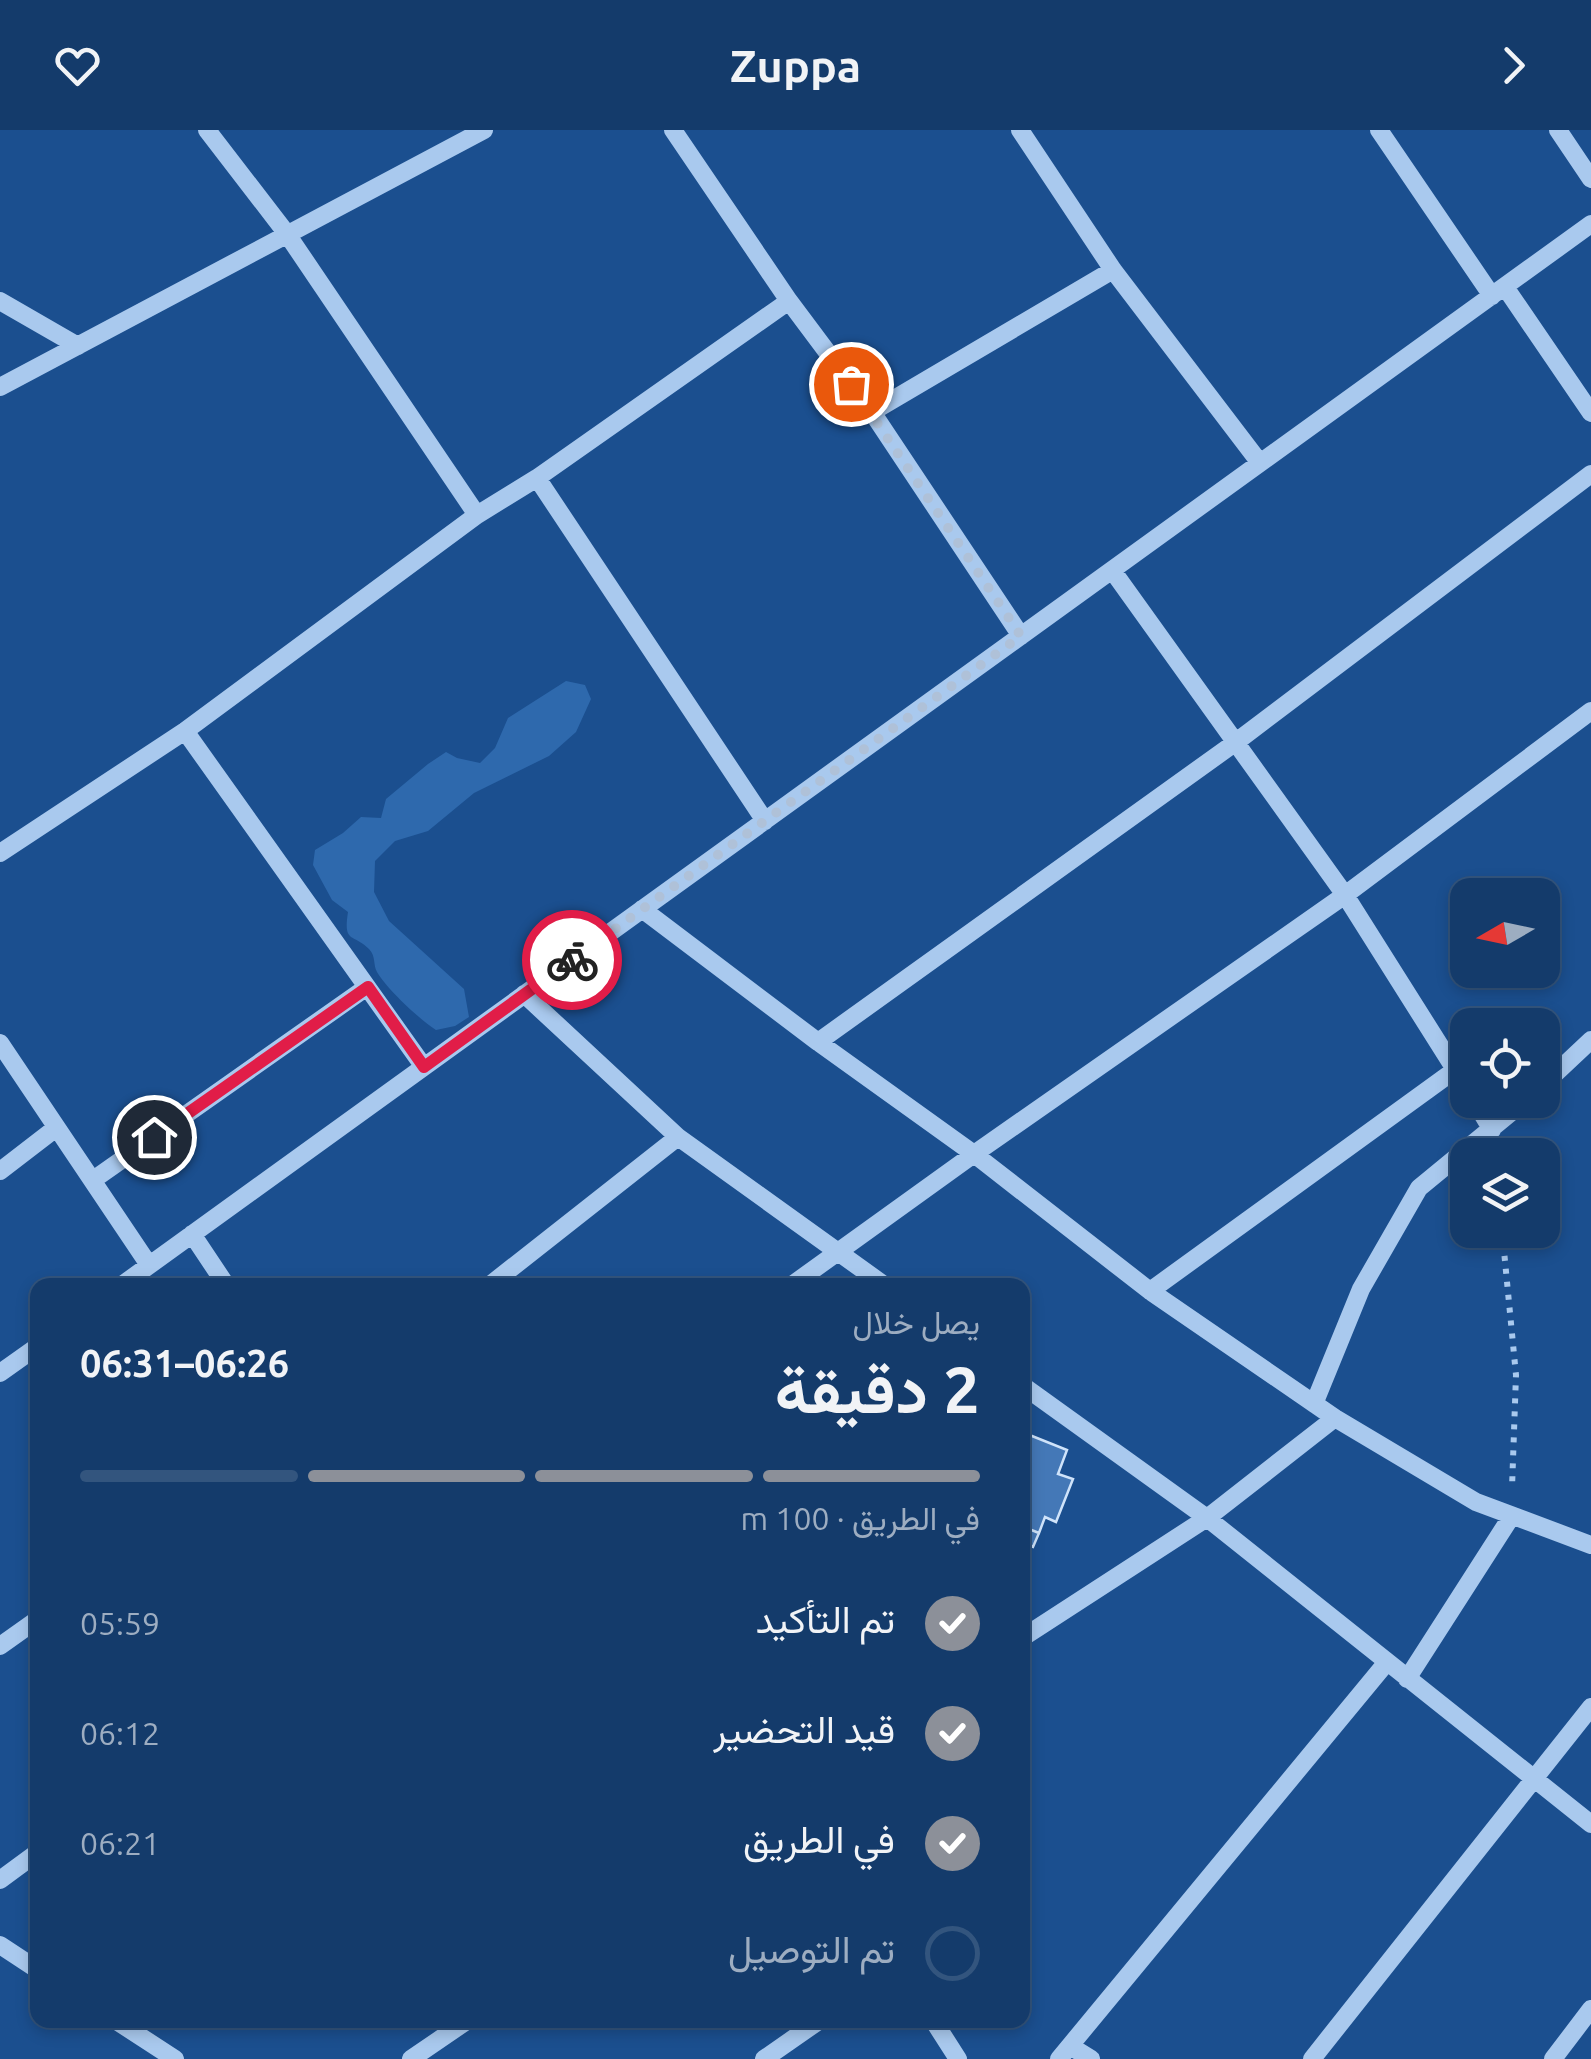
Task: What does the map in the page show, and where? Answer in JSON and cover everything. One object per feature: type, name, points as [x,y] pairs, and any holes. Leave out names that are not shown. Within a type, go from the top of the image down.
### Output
[{"type":"street","points":[[207,130],[287,234],[478,515]]},
{"type":"street","points":[[0,387],[484,130]]},
{"type":"street","points":[[673,130],[789,301],[872,412],[1021,636]]},
{"type":"street","points":[[1020,130],[1112,270],[1260,463]]},
{"type":"street","points":[[1379,130],[1591,412]]},
{"type":"street","points":[[1558,130],[1591,179]]},
{"type":"street","points":[[132,1278],[1591,224]]},
{"type":"street","points":[[872,412],[1112,270]]},
{"type":"street","points":[[0,301],[78,346]]},
{"type":"street","points":[[0,853],[184,732],[478,515],[789,301]]},
{"type":"street","points":[[818,1042],[1236,742],[1591,474]]},
{"type":"street","points":[[537,478],[764,821]]},
{"type":"street","points":[[1112,570],[1344,895],[1450,1062]]},
{"type":"street","points":[[802,1278],[1344,895],[1591,711]]},
{"type":"street","points":[[184,732],[424,1067]]},
{"type":"street","points":[[642,909],[974,1154],[1150,1291],[1314,1404],[1476,1502],[1591,1544]]},
{"type":"street","points":[[93,1180],[368,987]]},
{"type":"street","points":[[524,994],[678,1136],[874,1278]]},
{"type":"street","points":[[1560,1069],[1591,1040]]},
{"type":"street","points":[[0,1043],[149,1266]]},
{"type":"street","points":[[1150,1291],[1450,1074]]},
{"type":"street","points":[[1485,1118],[1492,1130]]},
{"type":"street","points":[[1314,1404],[1362,1288],[1419,1188],[1506,1118]]},
{"type":"street","points":[[0,1171],[56,1128]]},
{"type":"street","points":[[499,1278],[678,1136]]},
{"type":"street","points":[[192,1234],[221,1278]]},
{"type":"street","points":[[0,1373],[30,1352]]},
{"type":"street","points":[[1030,1391],[1207,1518],[1591,1824]]},
{"type":"street","points":[[1030,1633],[1207,1518],[1335,1418]]},
{"type":"street","points":[[1407,1679],[1512,1516]]},
{"type":"street","points":[[0,1646],[30,1625]]},
{"type":"street","points":[[1090,2059],[1064,2052],[1387,1662]]},
{"type":"street","points":[[1312,2059],[1591,1707]]},
{"type":"street","points":[[0,1880],[30,1858]]},
{"type":"street","points":[[0,1945],[30,1965]]},
{"type":"street","points":[[1553,2059],[1591,2010]]},
{"type":"street","points":[[135,2028],[175,2059]]},
{"type":"street","points":[[411,2059],[456,2028]]},
{"type":"street","points":[[764,2059],[809,2028]]},
{"type":"street","points":[[937,2028],[958,2059]]},
{"type":"path","points":[[1504,1248],[1516,1375],[1512,1516]]},
{"type":"shaded area","points":[[566,681],[585,685],[591,699],[576,732],[549,756],[474,793],[428,831],[395,841],[375,861],[374,892],[389,921],[464,989],[469,1017],[455,1026],[436,1030],[388,987],[377,972],[371,952],[348,934],[348,912],[332,900],[313,865],[315,850],[361,817],[381,818],[386,799],[446,752],[480,763],[495,748],[508,718]]},
{"type":"building","points":[[1030,1435],[1067,1450],[1058,1474],[1073,1479],[1056,1522],[1045,1517],[1039,1533],[1030,1529]]},
{"type":"building","points":[[1030,1529],[1039,1533],[1033,1547],[1030,1546]]},
{"type":"way so far","points":[[572,960],[1021,636],[851,384]]},
{"type":"route","points":[[154,1137],[368,987],[424,1067],[572,960]]}]
